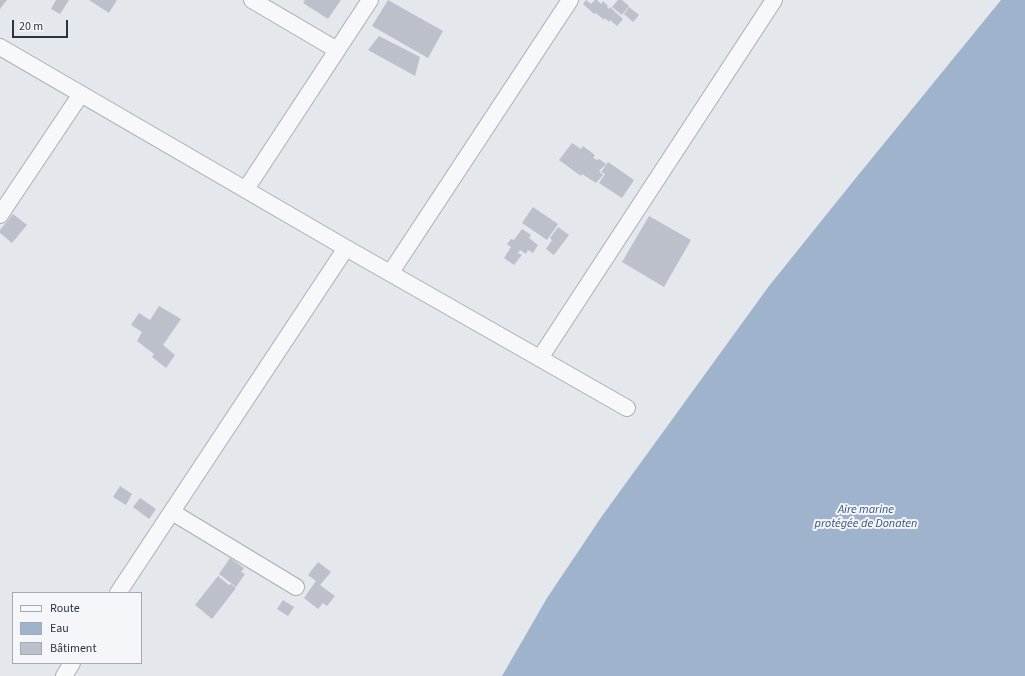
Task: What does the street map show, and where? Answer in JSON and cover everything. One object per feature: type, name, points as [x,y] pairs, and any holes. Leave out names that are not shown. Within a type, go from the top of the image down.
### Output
[{"type":"street","points":[[252,0],[337,50]]},
{"type":"street","points":[[246,189],[370,0]]},
{"type":"street","points":[[391,272],[570,0]]},
{"type":"street","points":[[540,358],[774,0]]},
{"type":"street","points":[[0,47],[346,248],[391,272],[627,408]]},
{"type":"street","points":[[0,215],[81,94]]},
{"type":"street","points":[[119,592],[346,248]]},
{"type":"street","points":[[172,512],[296,587]]},
{"type":"street","points":[[64,676],[71,664]]},
{"type":"water","name":"Aire marine protégée de Donaten","points":[[1001,0],[1025,0],[1025,676],[502,676],[547,598],[602,516],[769,286]]},
{"type":"building","points":[[0,0],[7,0],[0,9]]},
{"type":"building","points":[[56,0],[69,0],[60,14],[51,9]]},
{"type":"building","points":[[89,0],[117,0],[109,13]]},
{"type":"building","points":[[303,0],[341,0],[328,19],[303,3],[305,1]]},
{"type":"building","points":[[388,0],[443,31],[428,58],[372,26]]},
{"type":"building","points":[[586,0],[591,4],[595,0],[601,4],[603,1],[609,9],[610,7],[623,19],[617,26],[610,20],[609,22],[605,18],[604,20],[596,13],[594,14],[583,4]]},
{"type":"building","points":[[618,0],[622,0],[629,6],[622,15],[612,7]]},
{"type":"building","points":[[629,7],[639,15],[633,22],[624,14]]},
{"type":"building","points":[[379,36],[420,57],[415,76],[368,50]]},
{"type":"building","points":[[572,143],[581,149],[583,146],[595,155],[593,158],[597,160],[599,159],[606,164],[599,171],[603,175],[596,183],[582,174],[581,176],[559,160]]},
{"type":"building","points":[[608,162],[634,180],[622,198],[599,183],[605,174],[601,172]]},
{"type":"building","points":[[533,207],[558,224],[547,240],[522,223]]},
{"type":"building","points":[[13,214],[27,225],[12,243],[0,233],[0,230]]},
{"type":"building","points":[[649,216],[691,240],[664,287],[622,262]]},
{"type":"building","points":[[558,227],[569,235],[554,255],[546,249],[552,240],[550,238]]},
{"type":"building","points":[[522,229],[531,235],[529,238],[538,245],[533,253],[528,250],[526,254],[520,250],[518,253],[522,255],[514,265],[504,258],[511,247],[507,244],[511,239],[514,240]]},
{"type":"building","points":[[159,306],[181,319],[163,345],[175,355],[166,368],[152,357],[154,354],[137,341],[142,332],[131,325],[139,313],[150,320]]},
{"type":"building","points":[[120,486],[132,494],[126,505],[113,497]]},
{"type":"building","points":[[140,498],[156,509],[149,519],[133,507]]},
{"type":"building","points":[[230,558],[244,568],[241,572],[245,574],[236,587],[219,574]]},
{"type":"building","points":[[318,562],[331,572],[320,585],[335,596],[327,606],[323,603],[318,609],[304,598],[316,581],[308,575]]},
{"type":"building","points":[[218,576],[229,585],[231,584],[236,588],[212,619],[195,605]]},
{"type":"building","points":[[283,600],[294,607],[288,616],[277,609]]}]
